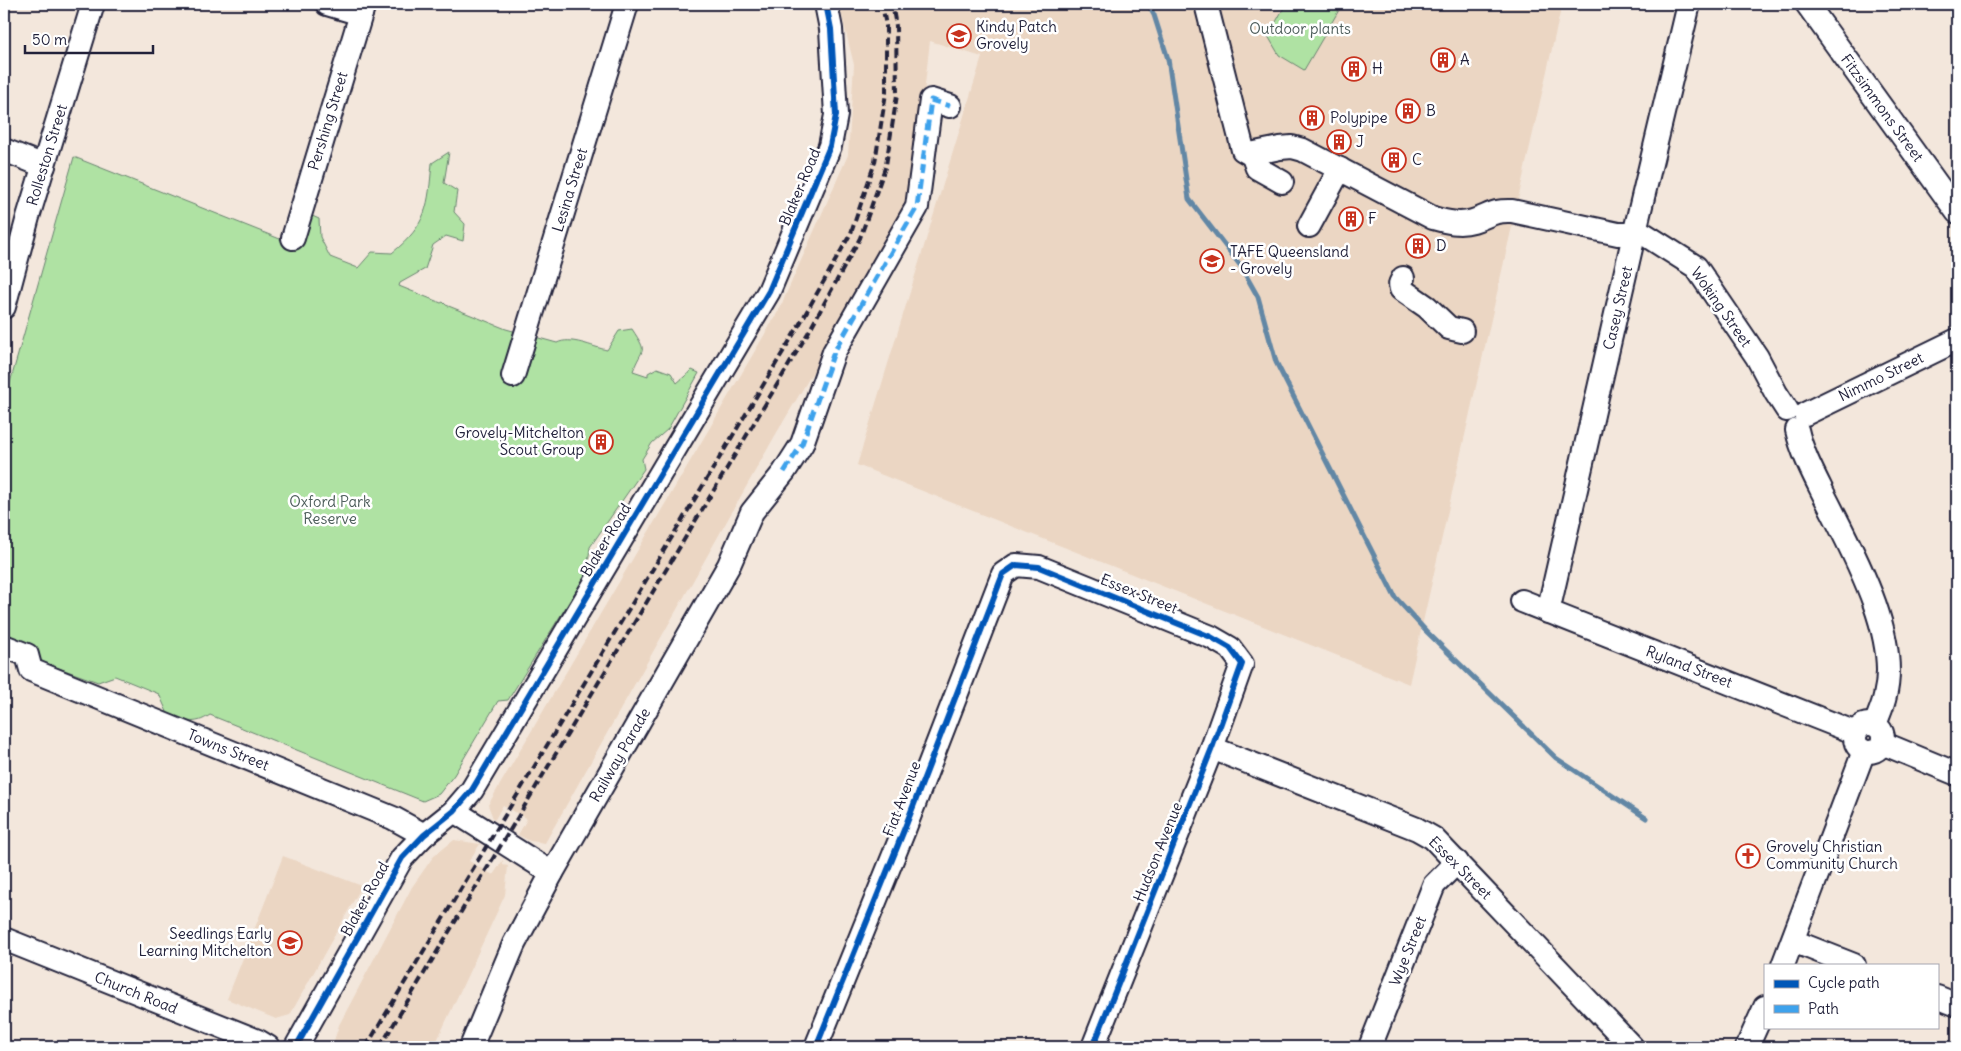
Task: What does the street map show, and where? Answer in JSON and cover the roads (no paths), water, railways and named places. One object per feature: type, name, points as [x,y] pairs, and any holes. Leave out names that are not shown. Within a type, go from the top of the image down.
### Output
[{"type":"street","name":"Rolleston Street","points":[[4,307],[93,4]]},
{"type":"street","points":[[327,4],[362,9]]},
{"type":"street","name":"Lesina Street","points":[[513,376],[627,4]]},
{"type":"street","name":"Blaker Road","points":[[296,1047],[402,858],[424,835],[454,811],[472,790],[769,291],[830,146],[836,116],[831,29],[826,4]]},
{"type":"street","points":[[1206,4],[1243,150],[1252,154],[1292,147],[1303,150],[1340,169],[1308,226]]},
{"type":"street","name":"Casey Street","points":[[1548,612],[1634,235],[1690,4]]},
{"type":"street","name":"Fitzsimmons Street","points":[[1807,4],[1957,212]]},
{"type":"street","name":"Pershing Street","points":[[293,238],[362,9]]},
{"type":"street","name":"Railway Parade","points":[[472,1047],[514,944],[552,873],[729,565],[752,512],[784,472],[802,444],[834,352],[917,207],[931,100],[950,106]]},
{"type":"street","points":[[4,150],[44,166]]},
{"type":"street","points":[[1252,154],[1256,168],[1282,182]]},
{"type":"street","name":"Woking Street","points":[[1340,169],[1433,218],[1444,221],[1460,224],[1474,221],[1498,210],[1512,211],[1618,234],[1644,234],[1696,267],[1757,357],[1776,393],[1796,418],[1806,457],[1874,598],[1885,646],[1888,673],[1886,696],[1783,964]]},
{"type":"street","points":[[1402,278],[1401,289],[1427,307],[1449,328],[1462,331]]},
{"type":"street","name":"Nimmo Street","points":[[1796,418],[1957,340]]},
{"type":"street","name":"Essex Street","points":[[1016,565],[1039,567],[1211,637],[1230,648],[1242,664]]},
{"type":"street","name":"Fiat Avenue","points":[[816,1047],[904,830],[1004,574],[1016,565]]},
{"type":"street","name":"Ryland Street","points":[[1522,601],[1957,774]]},
{"type":"street","name":"Towns Street","points":[[4,646],[27,655],[31,670],[384,814],[424,835]]},
{"type":"street","name":"Hudson Avenue","points":[[1093,1047],[1212,748],[1242,664]]},
{"type":"street","name":"Essex Street","points":[[1212,748],[1417,829],[1433,838],[1632,1047]]},
{"type":"street","points":[[454,811],[552,873]]},
{"type":"street","name":"Wye Street","points":[[1370,1047],[1434,885],[1457,862]]},
{"type":"street","name":"Church Road","points":[[4,939],[258,1041],[268,1047]]},
{"type":"street","points":[[1793,941],[1851,964]]},
{"type":"street","points":[[1938,997],[1957,1005]]},
{"type":"street","points":[[1747,1047],[1764,1009]]},
{"type":"waterway","points":[[1148,4],[1154,15],[1168,59],[1189,199],[1240,265],[1258,297],[1276,362],[1395,597],[1426,631],[1556,758],[1646,818]]},
{"type":"railway","points":[[366,1047],[798,327],[851,233],[875,162],[886,93],[886,26],[882,4]]},
{"type":"railway","points":[[380,1047],[808,333],[860,238],[886,165],[897,95],[896,26],[892,4]]},
{"type":"place","name":"Kindy Patch Grovely","points":[[959,36]]},
{"type":"place","name":"A","points":[[1443,60]]},
{"type":"place","name":"H","points":[[1354,69]]},
{"type":"place","name":"B","points":[[1408,111]]},
{"type":"place","name":"Polypipe","points":[[1312,118]]},
{"type":"place","name":"J","points":[[1339,142]]},
{"type":"place","name":"C","points":[[1394,160]]},
{"type":"place","name":"F","points":[[1351,219]]},
{"type":"place","name":"D","points":[[1418,246]]},
{"type":"place","name":"TAFE Queensland - Grovely","points":[[1212,261]]},
{"type":"place","name":"Grovely-Mitchelton Scout Group","points":[[601,442]]},
{"type":"place","name":"Grovely Christian Community Church","points":[[1748,856]]},
{"type":"place","name":"Seedlings Early Learning Mitchelton","points":[[290,943]]},
{"type":"park label","name":"Outdoor plants","points":[[1300,29]]},
{"type":"park label","name":"Oxford Park Reserve","points":[[330,510]]}]
